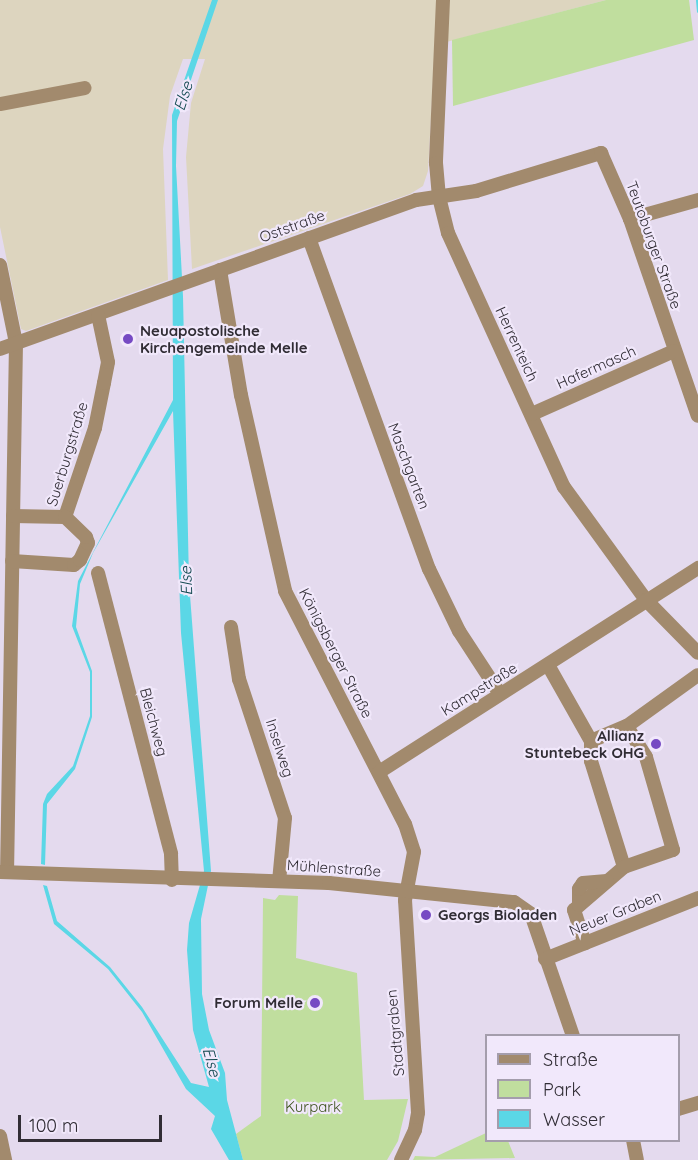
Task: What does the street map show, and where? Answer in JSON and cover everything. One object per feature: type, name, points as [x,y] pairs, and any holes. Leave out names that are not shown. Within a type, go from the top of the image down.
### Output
[{"type":"street","name":"Herrenteich","points":[[443,0],[436,163],[438,197],[448,233],[564,487],[645,600],[698,653]]},
{"type":"street","points":[[0,104],[85,88]]},
{"type":"street","name":"Oststraße","points":[[0,349],[416,200],[476,191],[601,153]]},
{"type":"street","name":"Teutoburger Straße","points":[[601,153],[630,219],[698,416]]},
{"type":"street","points":[[630,219],[698,200]]},
{"type":"street","name":"Maschgarten","points":[[309,238],[429,569],[459,632],[500,694]]},
{"type":"street","points":[[0,265],[16,343],[15,427],[7,493],[13,516],[8,555],[6,612],[3,872]]},
{"type":"street","name":"Königsberger Straße","points":[[220,270],[241,395],[285,591],[411,838],[414,867],[406,895]]},
{"type":"street","name":"Suerburgstraße","points":[[13,516],[65,517],[95,428],[108,362],[98,315]]},
{"type":"street","name":"Hafermasch","points":[[532,414],[674,351]]},
{"type":"street","points":[[0,427],[15,427]]},
{"type":"street","points":[[8,555],[74,565],[88,543],[82,531],[65,517]]},
{"type":"street","name":"Kampstraße","points":[[379,772],[698,568]]},
{"type":"street","name":"Bleichweg","points":[[98,573],[171,854],[172,880]]},
{"type":"street","name":"Inselweg","points":[[231,627],[239,679],[285,818],[279,881]]},
{"type":"street","points":[[548,666],[591,741],[591,761],[624,867]]},
{"type":"street","points":[[591,741],[627,726],[698,675]]},
{"type":"street","points":[[590,942],[574,910],[579,904],[624,867],[673,850],[646,757],[627,726]]},
{"type":"street","name":"Mühlenstraße","points":[[3,872],[192,881],[279,881],[406,895],[514,902],[526,906],[573,1034]]},
{"type":"street","name":"Stadtgraben","points":[[401,1160],[415,1130],[418,1113],[406,895]]},
{"type":"street","name":"Neuer Graben","points":[[545,959],[698,898]]},
{"type":"street","points":[[680,1108],[698,1103]]},
{"type":"street","points":[[0,1136],[5,1160]]},
{"type":"street","points":[[633,1142],[637,1160]]},
{"type":"shaded area","points":[[0,0],[606,0],[435,45],[428,171],[423,186],[410,194],[192,269],[186,157],[191,103],[205,59],[183,59],[170,96],[163,149],[168,280],[26,331],[21,329],[0,227]]},
{"type":"green space","points":[[606,0],[689,0],[694,40],[453,106],[452,40]]},
{"type":"green space","name":"Kurpark","points":[[279,895],[298,896],[296,958],[357,973],[364,1100],[408,1099],[398,1141],[387,1160],[243,1160],[236,1134],[261,1116],[263,898],[275,900]]},
{"type":"green space","points":[[485,1133],[485,1142],[508,1142],[515,1158],[413,1160],[415,1156],[435,1157]]},
{"type":"water","name":"Else","points":[[212,0],[218,0],[177,121],[176,166],[183,296],[189,582],[211,871],[201,919],[202,994],[209,1030],[225,1073],[227,1100],[243,1160],[229,1160],[211,1129],[215,1116],[186,1089],[142,1012],[108,969],[54,924],[43,885],[47,886],[57,921],[110,967],[142,1007],[191,1083],[209,1087],[193,1030],[187,950],[189,923],[204,871],[181,633],[173,411],[93,553],[80,584],[76,627],[92,671],[92,717],[75,769],[47,804],[45,865],[41,864],[43,804],[47,794],[73,766],[90,716],[90,672],[72,626],[78,581],[173,400],[172,115]]},
{"type":"waterway","points":[[697,0],[698,11]]},
{"type":"place","name":"Neuapostolische Kirchengemeinde Melle","points":[[128,339]]},
{"type":"place","name":"Allianz Stuntebeck OHG","points":[[656,744]]},
{"type":"place","name":"Georgs Bioladen","points":[[426,915]]},
{"type":"place","name":"Forum Melle","points":[[315,1003]]}]
